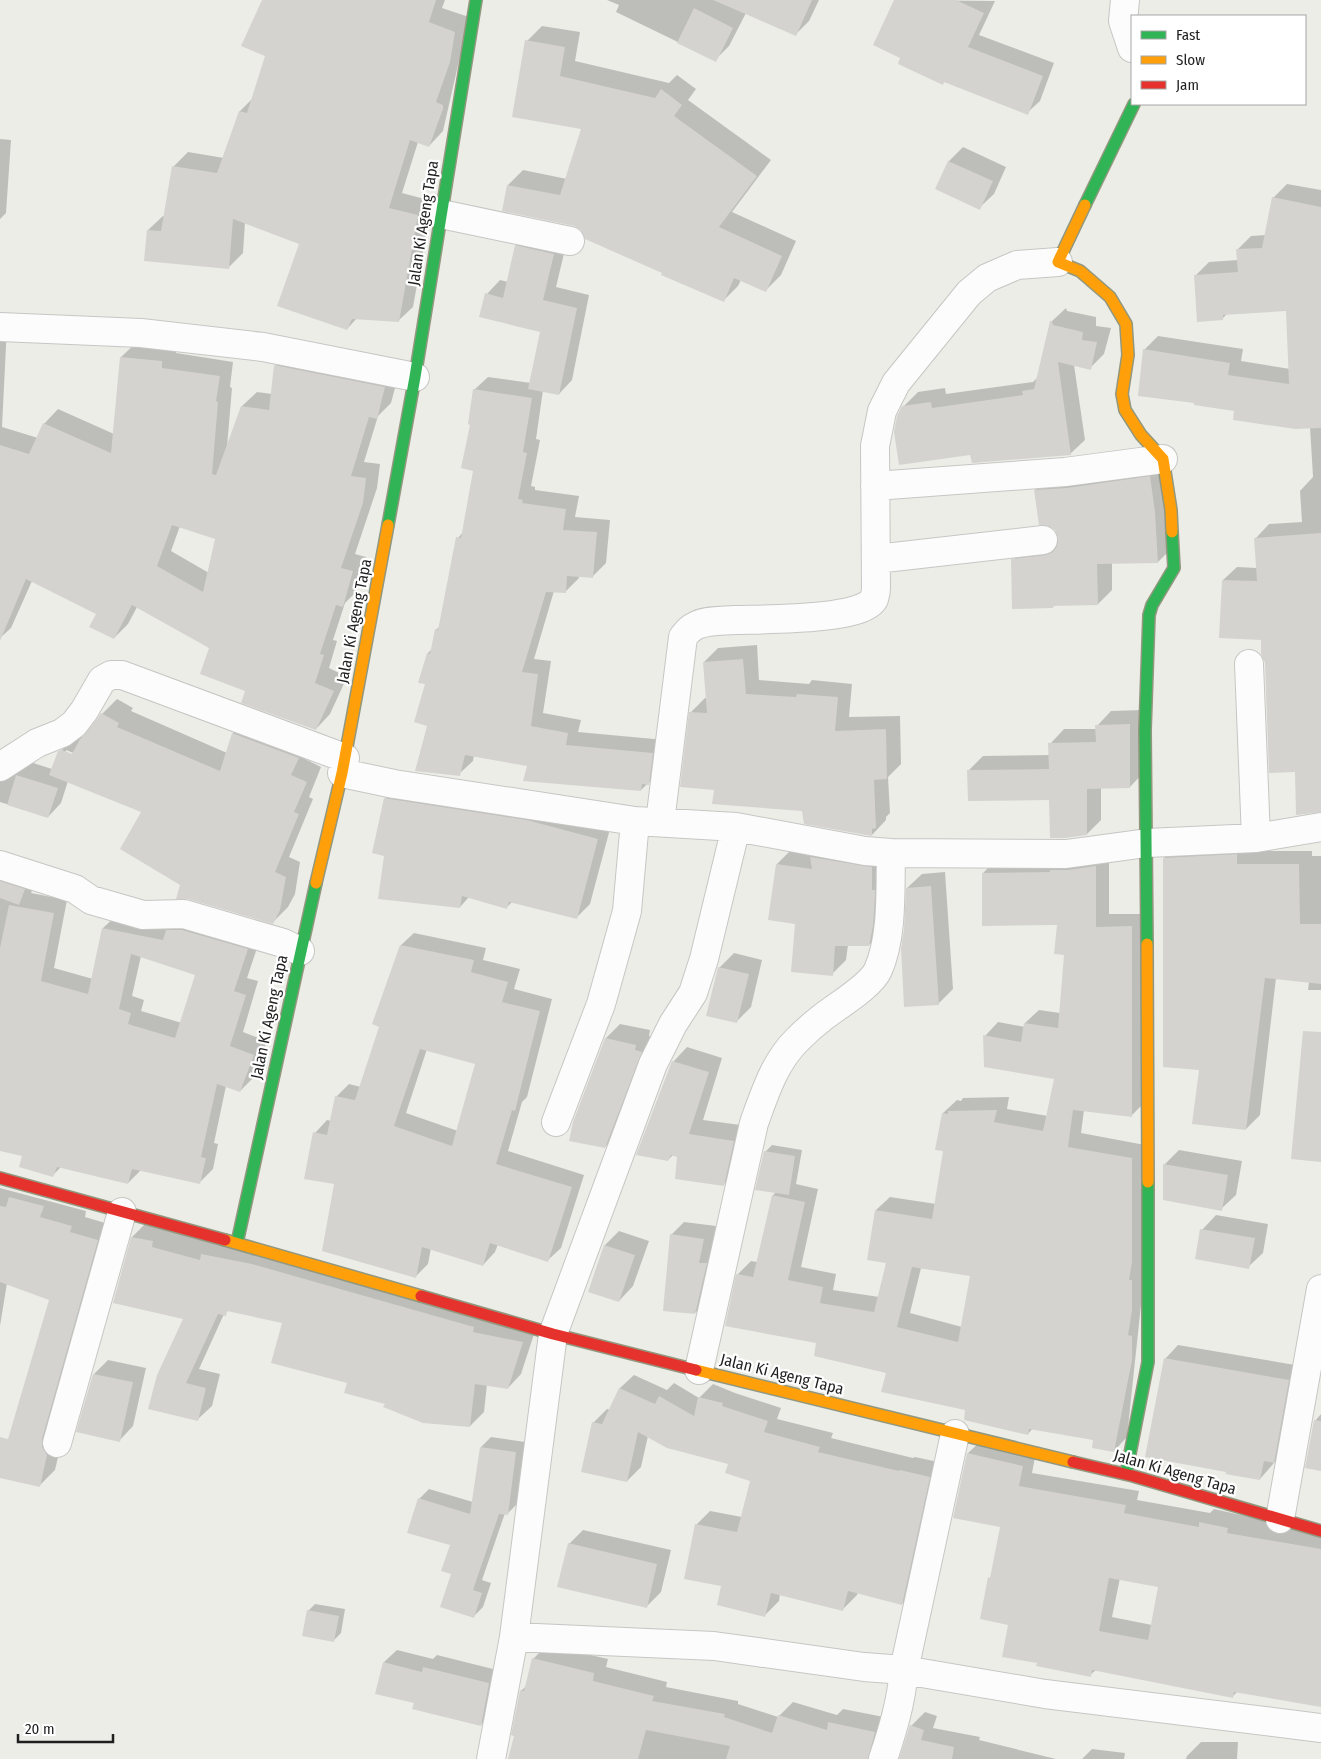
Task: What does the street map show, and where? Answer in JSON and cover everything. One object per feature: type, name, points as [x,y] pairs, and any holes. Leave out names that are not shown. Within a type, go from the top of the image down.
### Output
[{"type":"street","name":"Jalan Ki Ageng Tapa","points":[[237,1244],[300,951],[349,770],[415,377],[455,217],[476,0]]},
{"type":"street","points":[[1125,0],[1123,21],[1131,45]]},
{"type":"street","points":[[1058,262],[1115,142],[1129,119],[1134,105]]},
{"type":"street","points":[[455,217],[570,241]]},
{"type":"street","points":[[556,1122],[601,1004],[627,912],[647,822],[683,638],[688,630],[698,624],[719,621],[829,616],[852,612],[865,607],[874,600],[876,588],[875,446],[882,411],[896,383],[969,293],[987,278],[1017,265],[1058,262],[1080,272],[1110,297],[1126,324],[1128,355],[1122,394],[1125,410],[1141,434],[1163,459],[1171,510],[1174,568],[1152,605],[1149,615],[1145,730],[1148,1355],[1142,1397],[1126,1474]]},
{"type":"street","points":[[0,327],[141,333],[244,345],[415,377]]},
{"type":"street","points":[[875,486],[1065,472],[1163,459]]},
{"type":"street","points":[[876,559],[1043,540]]},
{"type":"street","points":[[1249,664],[1256,838]]},
{"type":"street","points":[[0,767],[37,744],[62,733],[74,724],[102,680],[111,675],[122,675],[349,770],[394,784],[647,822],[736,827],[865,851],[891,853],[1066,854],[1147,843],[1256,838],[1321,827]]},
{"type":"street","points":[[491,1759],[511,1649],[554,1334],[653,1064],[673,1024],[693,993],[704,958],[736,827]]},
{"type":"street","points":[[699,1370],[754,1123],[768,1085],[780,1059],[797,1040],[822,1017],[860,989],[877,972],[884,950],[889,915],[891,853]]},
{"type":"street","points":[[0,865],[75,889],[90,900],[143,915],[184,914],[283,943],[300,951]]},
{"type":"street","name":"Jalan Ki Ageng Tapa","points":[[0,1178],[258,1249],[554,1334],[955,1434],[1126,1474],[1321,1531]]},
{"type":"street","points":[[57,1443],[122,1212]]},
{"type":"street","points":[[1280,1519],[1321,1289]]},
{"type":"street","points":[[883,1759],[901,1694],[955,1434]]},
{"type":"street","points":[[511,1649],[714,1646],[864,1667],[901,1694],[1045,1694],[1321,1728]]},
{"type":"building","points":[[262,0],[436,0],[429,22],[455,32],[450,62],[436,102],[443,105],[443,109],[429,147],[410,140],[389,208],[418,215],[399,322],[352,319],[347,330],[277,306],[299,244],[233,219],[229,269],[144,261],[147,230],[161,231],[172,166],[217,173],[239,111],[247,113],[265,56],[241,46]]},
{"type":"building","points":[[713,0],[812,0],[796,36]]},
{"type":"building","points":[[894,0],[956,0],[984,13],[968,47],[1043,76],[1028,115],[944,82],[943,85],[898,64],[900,58],[873,45]]},
{"type":"building","points":[[694,8],[733,28],[716,62],[677,43]]},
{"type":"building","points":[[525,40],[565,47],[560,76],[655,98],[661,89],[682,105],[674,116],[757,176],[719,227],[782,256],[766,292],[734,278],[724,302],[585,239],[581,230],[574,226],[502,211],[507,185],[560,195],[581,129],[512,117]]},
{"type":"building","points":[[948,161],[993,181],[980,210],[935,189]]},
{"type":"building","points":[[1272,197],[1321,207],[1321,428],[1295,429],[1233,420],[1234,411],[1194,405],[1194,403],[1138,396],[1143,349],[1230,363],[1228,375],[1289,384],[1286,311],[1223,315],[1223,320],[1197,322],[1194,275],[1238,272],[1236,249],[1262,248]]},
{"type":"building","points":[[515,245],[554,254],[543,300],[577,308],[559,395],[528,389],[540,332],[479,317],[485,293],[503,298]]},
{"type":"building","points":[[1050,321],[1052,321],[1053,325],[1083,332],[1082,340],[1097,342],[1091,370],[1058,362],[1071,455],[972,463],[970,455],[899,465],[894,432],[897,416],[902,406],[931,402],[932,408],[1023,395],[1022,391],[1034,389]]},
{"type":"building","points":[[120,357],[162,361],[162,368],[220,376],[216,401],[218,402],[212,474],[216,475],[241,406],[269,410],[274,365],[385,387],[377,419],[369,417],[351,476],[366,478],[363,503],[341,568],[353,571],[343,607],[336,605],[320,654],[324,655],[315,683],[334,691],[316,730],[241,703],[245,691],[200,674],[209,648],[132,605],[114,639],[89,627],[96,614],[26,579],[0,641],[0,445],[29,454],[43,423],[111,453]],"holes":[[[172,525],[215,539],[203,592],[157,566]]]},
{"type":"building","points":[[473,389],[532,398],[523,452],[527,453],[518,499],[523,500],[522,503],[566,509],[563,530],[597,532],[593,578],[567,576],[566,593],[546,592],[522,672],[538,674],[531,726],[568,733],[566,745],[653,753],[649,785],[642,784],[641,791],[523,781],[527,766],[465,755],[460,776],[415,771],[427,726],[414,722],[425,684],[418,683],[427,653],[430,654],[435,629],[438,630],[456,537],[461,538],[473,471],[461,468],[470,425],[468,424]]},
{"type":"building","points":[[1150,476],[1155,512],[1158,563],[1097,564],[1098,605],[1012,609],[1011,559],[1045,555],[1053,552],[1057,546],[1058,538],[1055,530],[1049,526],[1039,525],[1034,490],[1067,488]]},
{"type":"building","points":[[1321,533],[1321,812],[1296,815],[1295,772],[1269,773],[1265,663],[1261,654],[1261,640],[1219,638],[1222,580],[1257,581],[1254,538]]},
{"type":"building","points":[[743,659],[746,694],[796,697],[797,694],[838,697],[835,731],[886,729],[887,779],[874,780],[876,828],[872,829],[872,836],[804,824],[802,811],[712,804],[714,790],[680,787],[689,712],[707,713],[703,662]]},
{"type":"building","points":[[101,713],[119,723],[117,727],[220,771],[232,733],[299,758],[291,775],[307,782],[294,812],[299,814],[275,872],[286,877],[280,910],[273,924],[188,899],[176,899],[180,885],[120,849],[141,812],[49,775],[58,751],[62,750],[72,754],[80,739],[86,734]]},
{"type":"building","points":[[1130,724],[1130,788],[1087,789],[1087,835],[1050,838],[1049,800],[968,801],[967,770],[1049,769],[1048,743],[1096,742],[1095,725]]},
{"type":"building","points":[[16,775],[58,788],[48,818],[7,805]]},
{"type":"building","points":[[384,798],[527,820],[598,839],[577,919],[509,902],[507,909],[462,896],[460,908],[378,899],[384,856],[372,853]]},
{"type":"building","points":[[1237,854],[1237,864],[1299,864],[1300,924],[1321,924],[1321,984],[1265,978],[1246,1130],[1192,1124],[1199,1070],[1163,1067],[1163,858]]},
{"type":"building","points":[[810,857],[872,867],[872,890],[875,890],[875,896],[873,926],[869,946],[835,946],[833,976],[791,972],[795,924],[768,920],[776,864],[812,869]]},
{"type":"building","points":[[1096,866],[1096,927],[1132,926],[1132,1117],[1073,1110],[1068,1147],[1132,1158],[1132,1262],[1129,1280],[1132,1280],[1132,1311],[1128,1335],[1132,1336],[1132,1360],[1114,1452],[1092,1448],[1093,1440],[1029,1429],[1028,1435],[964,1420],[965,1410],[881,1392],[886,1373],[814,1356],[816,1343],[725,1326],[736,1274],[753,1277],[772,1195],[805,1202],[788,1280],[823,1287],[820,1303],[874,1312],[886,1263],[867,1260],[875,1210],[932,1219],[943,1151],[935,1150],[942,1113],[948,1114],[948,1111],[997,1110],[994,1122],[1043,1131],[1054,1079],[984,1067],[983,1035],[1021,1042],[1024,1023],[1058,1028],[1064,955],[1054,954],[1057,925],[982,926],[982,873],[1068,870]],"holes":[[[912,1267],[970,1276],[958,1342],[897,1327]]]},
{"type":"building","points":[[0,881],[25,889],[19,905],[0,898]]},
{"type":"building","points":[[931,886],[939,1005],[904,1007],[901,948],[906,888]]},
{"type":"building","points":[[9,905],[54,913],[41,981],[88,994],[102,928],[163,940],[166,930],[182,930],[248,949],[234,991],[246,995],[230,1046],[254,1055],[240,1092],[217,1084],[201,1157],[206,1158],[200,1184],[132,1169],[128,1184],[57,1167],[53,1177],[19,1167],[22,1156],[0,1151],[0,948]],"holes":[[[131,954],[195,975],[175,1038],[128,1024],[131,1013],[119,1009]]]},
{"type":"building","points":[[400,945],[474,960],[471,972],[508,982],[502,1002],[540,1011],[515,1111],[512,1110],[496,1164],[572,1187],[548,1262],[490,1243],[483,1266],[422,1247],[416,1278],[322,1251],[334,1184],[304,1179],[313,1132],[327,1135],[335,1096],[355,1100],[379,1027],[372,1024]],"holes":[[[420,1049],[475,1064],[452,1146],[394,1126]]]},
{"type":"building","points":[[718,967],[749,974],[737,1023],[706,1016]]},
{"type":"building","points":[[1303,1031],[1321,1032],[1321,1162],[1291,1159]]},
{"type":"building","points":[[605,1038],[636,1045],[635,1050],[642,1052],[605,1148],[569,1141],[573,1122]]},
{"type":"building","points":[[672,1061],[709,1072],[689,1134],[734,1141],[724,1186],[675,1179],[677,1157],[671,1155],[668,1161],[636,1155]]},
{"type":"building","points":[[764,1151],[795,1156],[789,1195],[755,1190]]},
{"type":"building","points":[[1163,1164],[1228,1175],[1222,1211],[1163,1200]]},
{"type":"building","points":[[9,1197],[44,1206],[40,1217],[72,1226],[70,1232],[98,1240],[42,1439],[42,1447],[47,1455],[40,1487],[0,1478],[0,1437],[8,1439],[49,1300],[0,1282],[0,1206],[6,1207]]},
{"type":"building","points":[[1200,1229],[1255,1238],[1249,1269],[1195,1259]]},
{"type":"building","points":[[670,1234],[704,1239],[699,1263],[707,1263],[695,1314],[663,1311]]},
{"type":"building","points":[[131,1237],[153,1241],[152,1247],[200,1260],[201,1254],[252,1264],[474,1327],[473,1332],[523,1342],[508,1389],[475,1384],[470,1427],[423,1423],[383,1407],[385,1404],[344,1393],[347,1383],[271,1363],[282,1323],[227,1311],[226,1316],[218,1314],[186,1383],[206,1388],[198,1421],[148,1409],[157,1375],[183,1319],[113,1303]]},
{"type":"building","points":[[604,1245],[635,1255],[619,1302],[588,1292]]},
{"type":"building","points":[[1164,1358],[1289,1380],[1274,1463],[1264,1461],[1260,1480],[1145,1457]]},
{"type":"building","points":[[93,1374],[133,1382],[120,1442],[76,1432]]},
{"type":"building","points":[[619,1388],[655,1404],[659,1396],[694,1416],[698,1397],[723,1403],[722,1406],[768,1421],[764,1432],[820,1447],[818,1452],[930,1477],[902,1605],[848,1591],[843,1611],[771,1593],[765,1617],[717,1605],[721,1586],[684,1579],[695,1524],[737,1532],[750,1481],[725,1473],[728,1464],[667,1448],[638,1432],[627,1482],[581,1472],[592,1422],[602,1424]]},
{"type":"building","points":[[1314,1420],[1321,1421],[1321,1471],[1305,1468]]},
{"type":"building","points":[[480,1447],[516,1452],[508,1515],[499,1514],[473,1590],[482,1593],[474,1618],[440,1607],[451,1574],[441,1571],[450,1545],[407,1533],[418,1498],[470,1514]]},
{"type":"building","points":[[967,1453],[1023,1466],[1019,1486],[1126,1505],[1124,1513],[1199,1527],[1199,1522],[1228,1528],[1227,1533],[1321,1549],[1321,1707],[1234,1692],[1233,1698],[1092,1670],[1091,1677],[1036,1666],[1037,1663],[1002,1657],[1008,1625],[980,1619],[1000,1527],[953,1518]],"holes":[[[1109,1578],[1158,1587],[1148,1640],[1099,1631]]]},
{"type":"building","points":[[568,1543],[657,1564],[647,1608],[557,1587]]},
{"type":"building","points":[[307,1610],[339,1616],[334,1642],[302,1636]]},
{"type":"building","points":[[532,1658],[594,1673],[593,1681],[654,1696],[652,1701],[725,1714],[724,1717],[772,1733],[778,1715],[827,1730],[828,1722],[875,1732],[868,1759],[726,1759],[730,1746],[646,1730],[638,1759],[508,1759],[514,1736],[511,1735],[520,1690],[524,1691]]},
{"type":"building","points":[[383,1662],[422,1672],[423,1667],[489,1683],[481,1726],[412,1709],[414,1703],[375,1694]]},
{"type":"building","points":[[910,1725],[924,1730],[921,1740],[954,1747],[952,1759],[899,1759]]},
{"type":"traffic: fast","points":[[388,525],[415,377],[476,0]]},
{"type":"traffic: fast","points":[[1085,205],[1134,105]]},
{"type":"traffic: fast","points":[[1147,944],[1145,730],[1149,615],[1152,605],[1174,568],[1172,532]]},
{"type":"traffic: fast","points":[[237,1243],[316,883]]},
{"type":"traffic: fast","points":[[1126,1474],[1148,1362],[1148,1182]]},
{"type":"traffic: slow","points":[[1085,205],[1058,262],[1080,271],[1110,297],[1126,324],[1128,355],[1122,394],[1125,410],[1141,435],[1163,459],[1171,510],[1172,532]]},
{"type":"traffic: slow","points":[[316,883],[342,773],[388,525]]},
{"type":"traffic: slow","points":[[1147,944],[1148,1182]]},
{"type":"traffic: slow","points":[[225,1240],[421,1296]]},
{"type":"traffic: slow","points":[[696,1370],[1073,1462]]},
{"type":"traffic: jam","points":[[0,1178],[225,1240]]},
{"type":"traffic: jam","points":[[421,1296],[553,1334],[696,1370]]},
{"type":"traffic: jam","points":[[1073,1462],[1133,1476],[1321,1531]]}]
